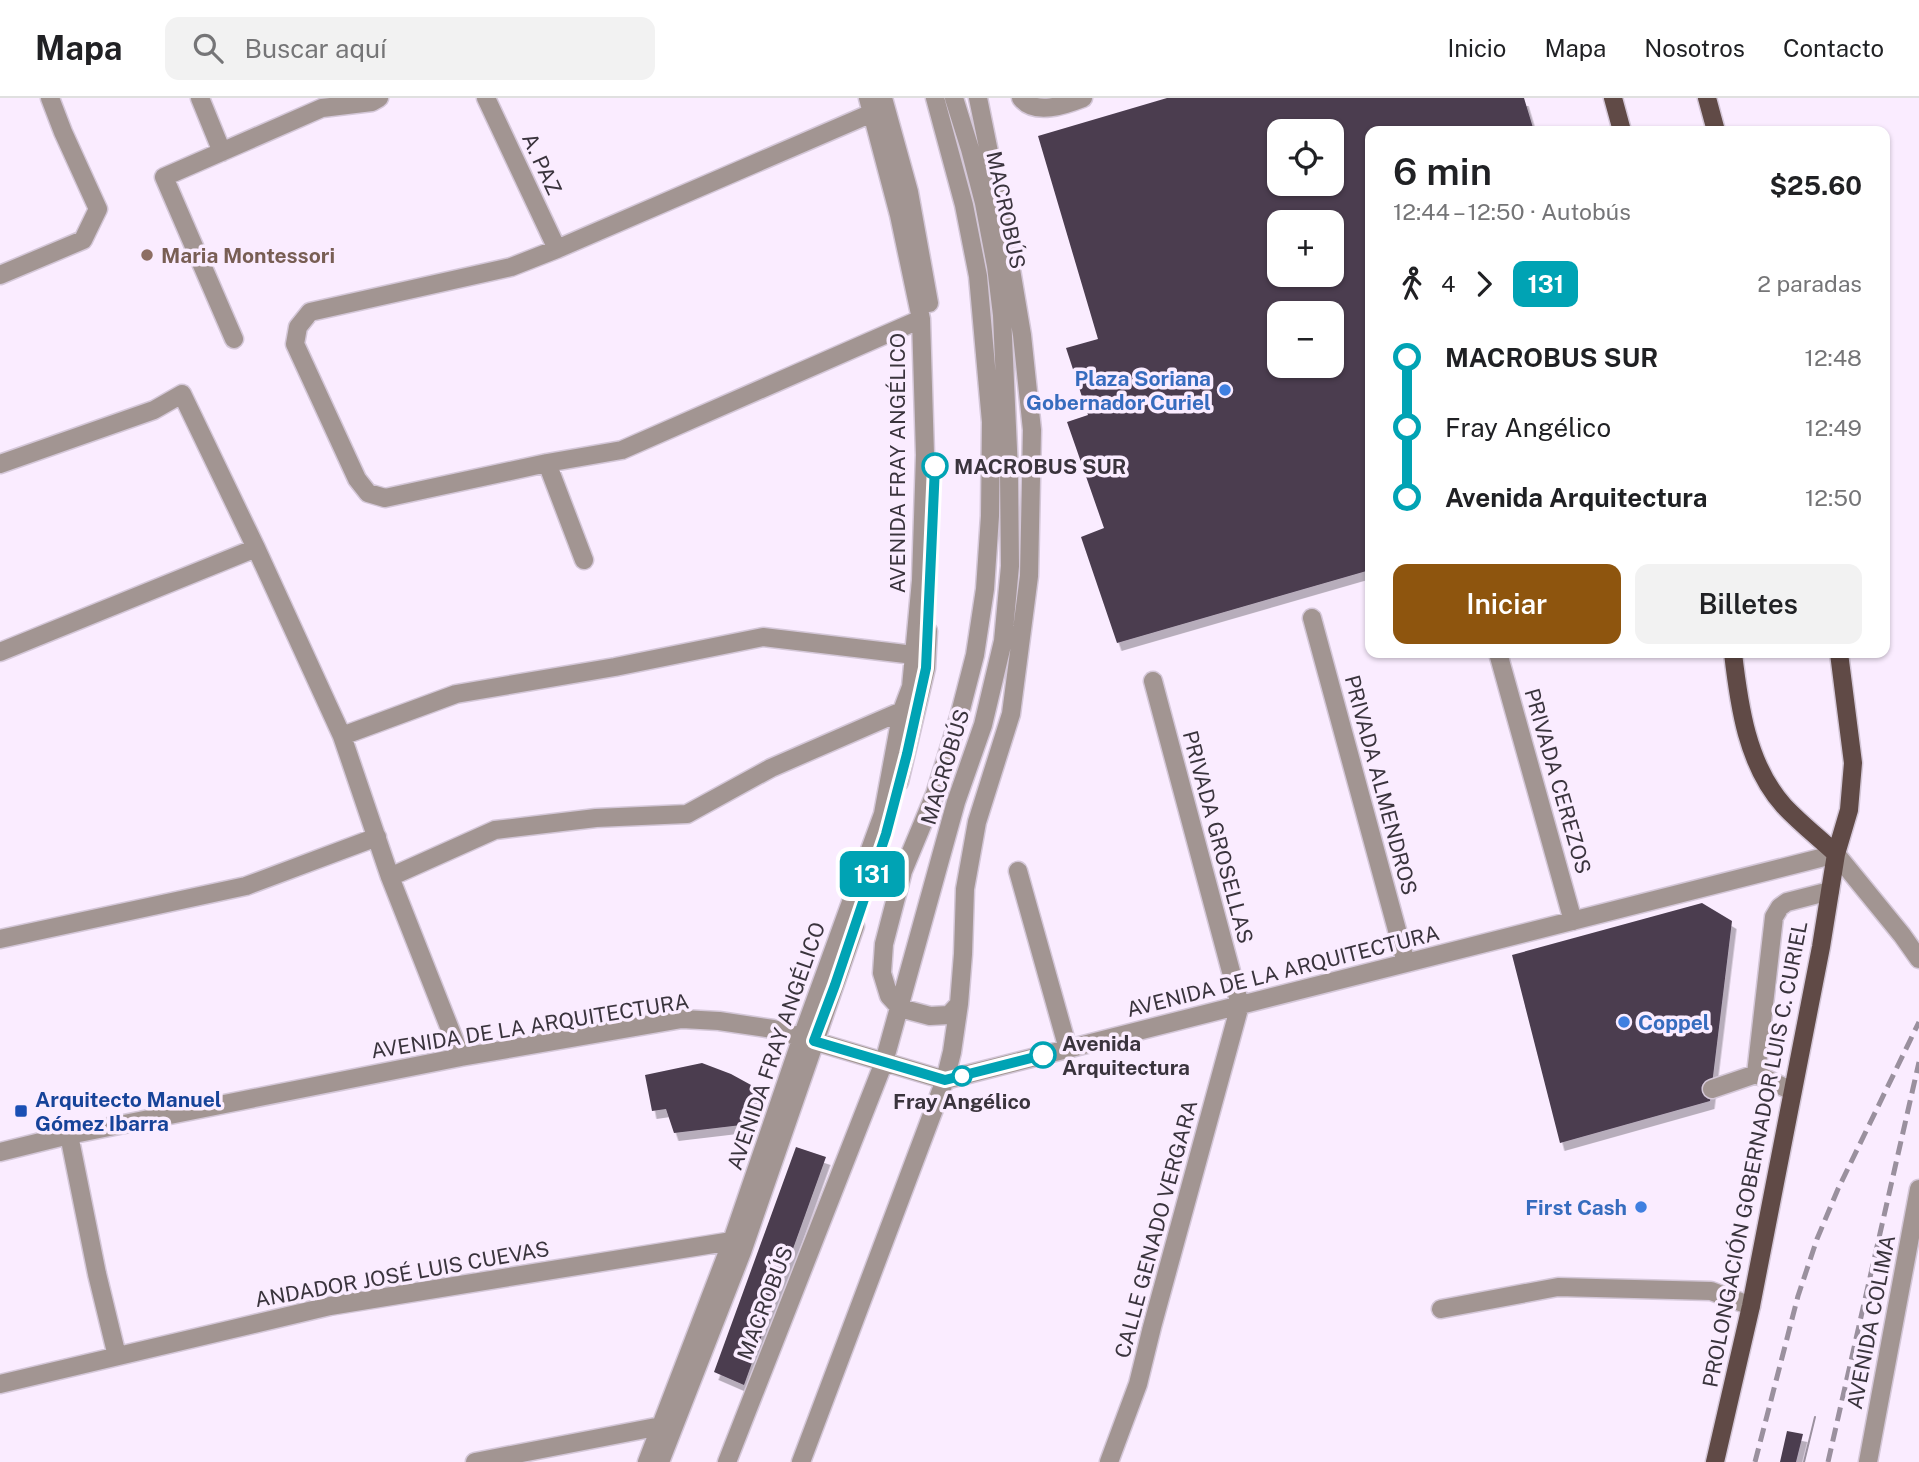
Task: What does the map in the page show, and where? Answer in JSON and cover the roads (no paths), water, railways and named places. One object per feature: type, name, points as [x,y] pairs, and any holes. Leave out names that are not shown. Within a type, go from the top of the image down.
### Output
[{"type":"main road","points":[[1613,98],[1621,126]]},
{"type":"main road","points":[[1707,98],[1715,126]]},
{"type":"main road","points":[[1734,658],[1747,731],[1756,761],[1766,781],[1783,804],[1836,854]]},
{"type":"main road","name":"PROLONGACIÓN GOBERNADOR LUIS C. CURIEL","points":[[1715,1462],[1751,1306],[1836,854],[1849,810],[1853,762],[1840,658]]},
{"type":"street","points":[[0,275],[83,240],[98,209],[50,98]]},
{"type":"street","points":[[200,98],[222,152]]},
{"type":"street","points":[[234,339],[163,177],[322,108],[372,102],[379,98]]},
{"type":"street","name":"A. PAZ","points":[[486,98],[557,248]]},
{"type":"street","points":[[934,98],[964,205],[978,276],[990,422],[990,516],[985,589],[975,655],[935,794],[903,871],[884,944],[882,973],[889,996],[900,1008],[930,1016],[949,1015],[959,1004]]},
{"type":"street","name":"MACROBÚS","points":[[727,1462],[884,1062],[956,802],[983,725],[1003,640],[1010,566],[1006,383],[1000,303],[984,203],[971,149],[954,98]]},
{"type":"street","points":[[801,1462],[945,1080],[959,1004],[965,889],[978,822],[1011,713],[1027,590],[1032,430],[1022,335],[1000,203],[978,98]]},
{"type":"street","points":[[1021,98],[1034,108],[1071,100]]},
{"type":"street","points":[[874,103],[511,267],[310,312],[298,327],[295,344],[357,479],[368,493],[385,498],[547,463],[622,450],[921,319]]},
{"type":"street","name":"MACROBÚS","points":[[660,1462],[742,1252],[808,1039],[835,985],[886,834],[926,668],[935,503],[936,413],[929,299],[909,192],[874,103]]},
{"type":"street","name":"AVENIDA FRAY ANGÉLICO","points":[[647,1462],[808,1039],[883,814],[902,711],[911,687],[921,580],[925,455],[921,319],[874,103]]},
{"type":"street","points":[[0,464],[155,410],[181,394],[256,548],[342,736],[390,877],[461,1057]]},
{"type":"street","points":[[547,463],[584,560]]},
{"type":"street","points":[[0,652],[256,548]]},
{"type":"street","name":"PRIVADA ALMENDROS","points":[[1312,618],[1406,963]]},
{"type":"street","points":[[342,736],[456,694],[615,667],[763,637],[914,655]]},
{"type":"street","name":"PRIVADA CEREZOS","points":[[1499,658],[1573,921]]},
{"type":"street","name":"PRIVADA GROSELLAS","points":[[1153,681],[1240,1005]]},
{"type":"street","points":[[390,877],[495,830],[596,818],[687,814],[771,768],[902,711]]},
{"type":"street","points":[[0,939],[246,886],[377,837]]},
{"type":"street","points":[[1836,854],[1919,959]]},
{"type":"street","name":"AVENIDA DE LA ARQUITECTURA","points":[[0,1152],[69,1135],[461,1057],[682,1019],[752,1025],[945,1080],[1836,854]]},
{"type":"street","points":[[1018,871],[1068,1049]]},
{"type":"street","points":[[1756,1074],[1774,917],[1787,902],[1830,891]]},
{"type":"street","name":"CALLE GENADO VERGARA","points":[[1109,1462],[1139,1384],[1152,1327],[1240,1005]]},
{"type":"street","points":[[1712,1088],[1756,1074],[1793,1091]]},
{"type":"street","points":[[69,1135],[97,1275],[117,1356]]},
{"type":"street","name":"AVENIDA COLIMA","points":[[1868,1462],[1919,1189]]},
{"type":"street","name":"ANDADOR JOSÉ LUIS CUEVAS","points":[[0,1384],[330,1306],[732,1241]]},
{"type":"street","points":[[1441,1309],[1558,1287],[1711,1291],[1751,1306]]},
{"type":"street","points":[[475,1462],[660,1426]]},
{"type":"tram line","points":[[1804,1462],[1815,1417]]},
{"type":"railway","points":[[1755,1462],[1798,1296],[1817,1239],[1838,1189],[1919,1022]]},
{"type":"railway","points":[[1828,1462],[1919,1062]]},
{"type":"place","name":"Maria Montessori","points":[[147,255]]},
{"type":"place","name":"Plaza Soriana Gobernador Curiel","points":[[1225,390]]},
{"type":"place","name":"MACROBUS SUR","points":[[935,466]]},
{"type":"place","name":"Coppel","points":[[1624,1022]]},
{"type":"place","name":"Avenida Arquitectura","points":[[1043,1055]]},
{"type":"place","name":"Fray Angélico","points":[[962,1076]]},
{"type":"place","name":"Arquitecto Manuel Gómez Ibarra","points":[[21,1111]]},
{"type":"place","name":"First Cash","points":[[1641,1207]]}]
